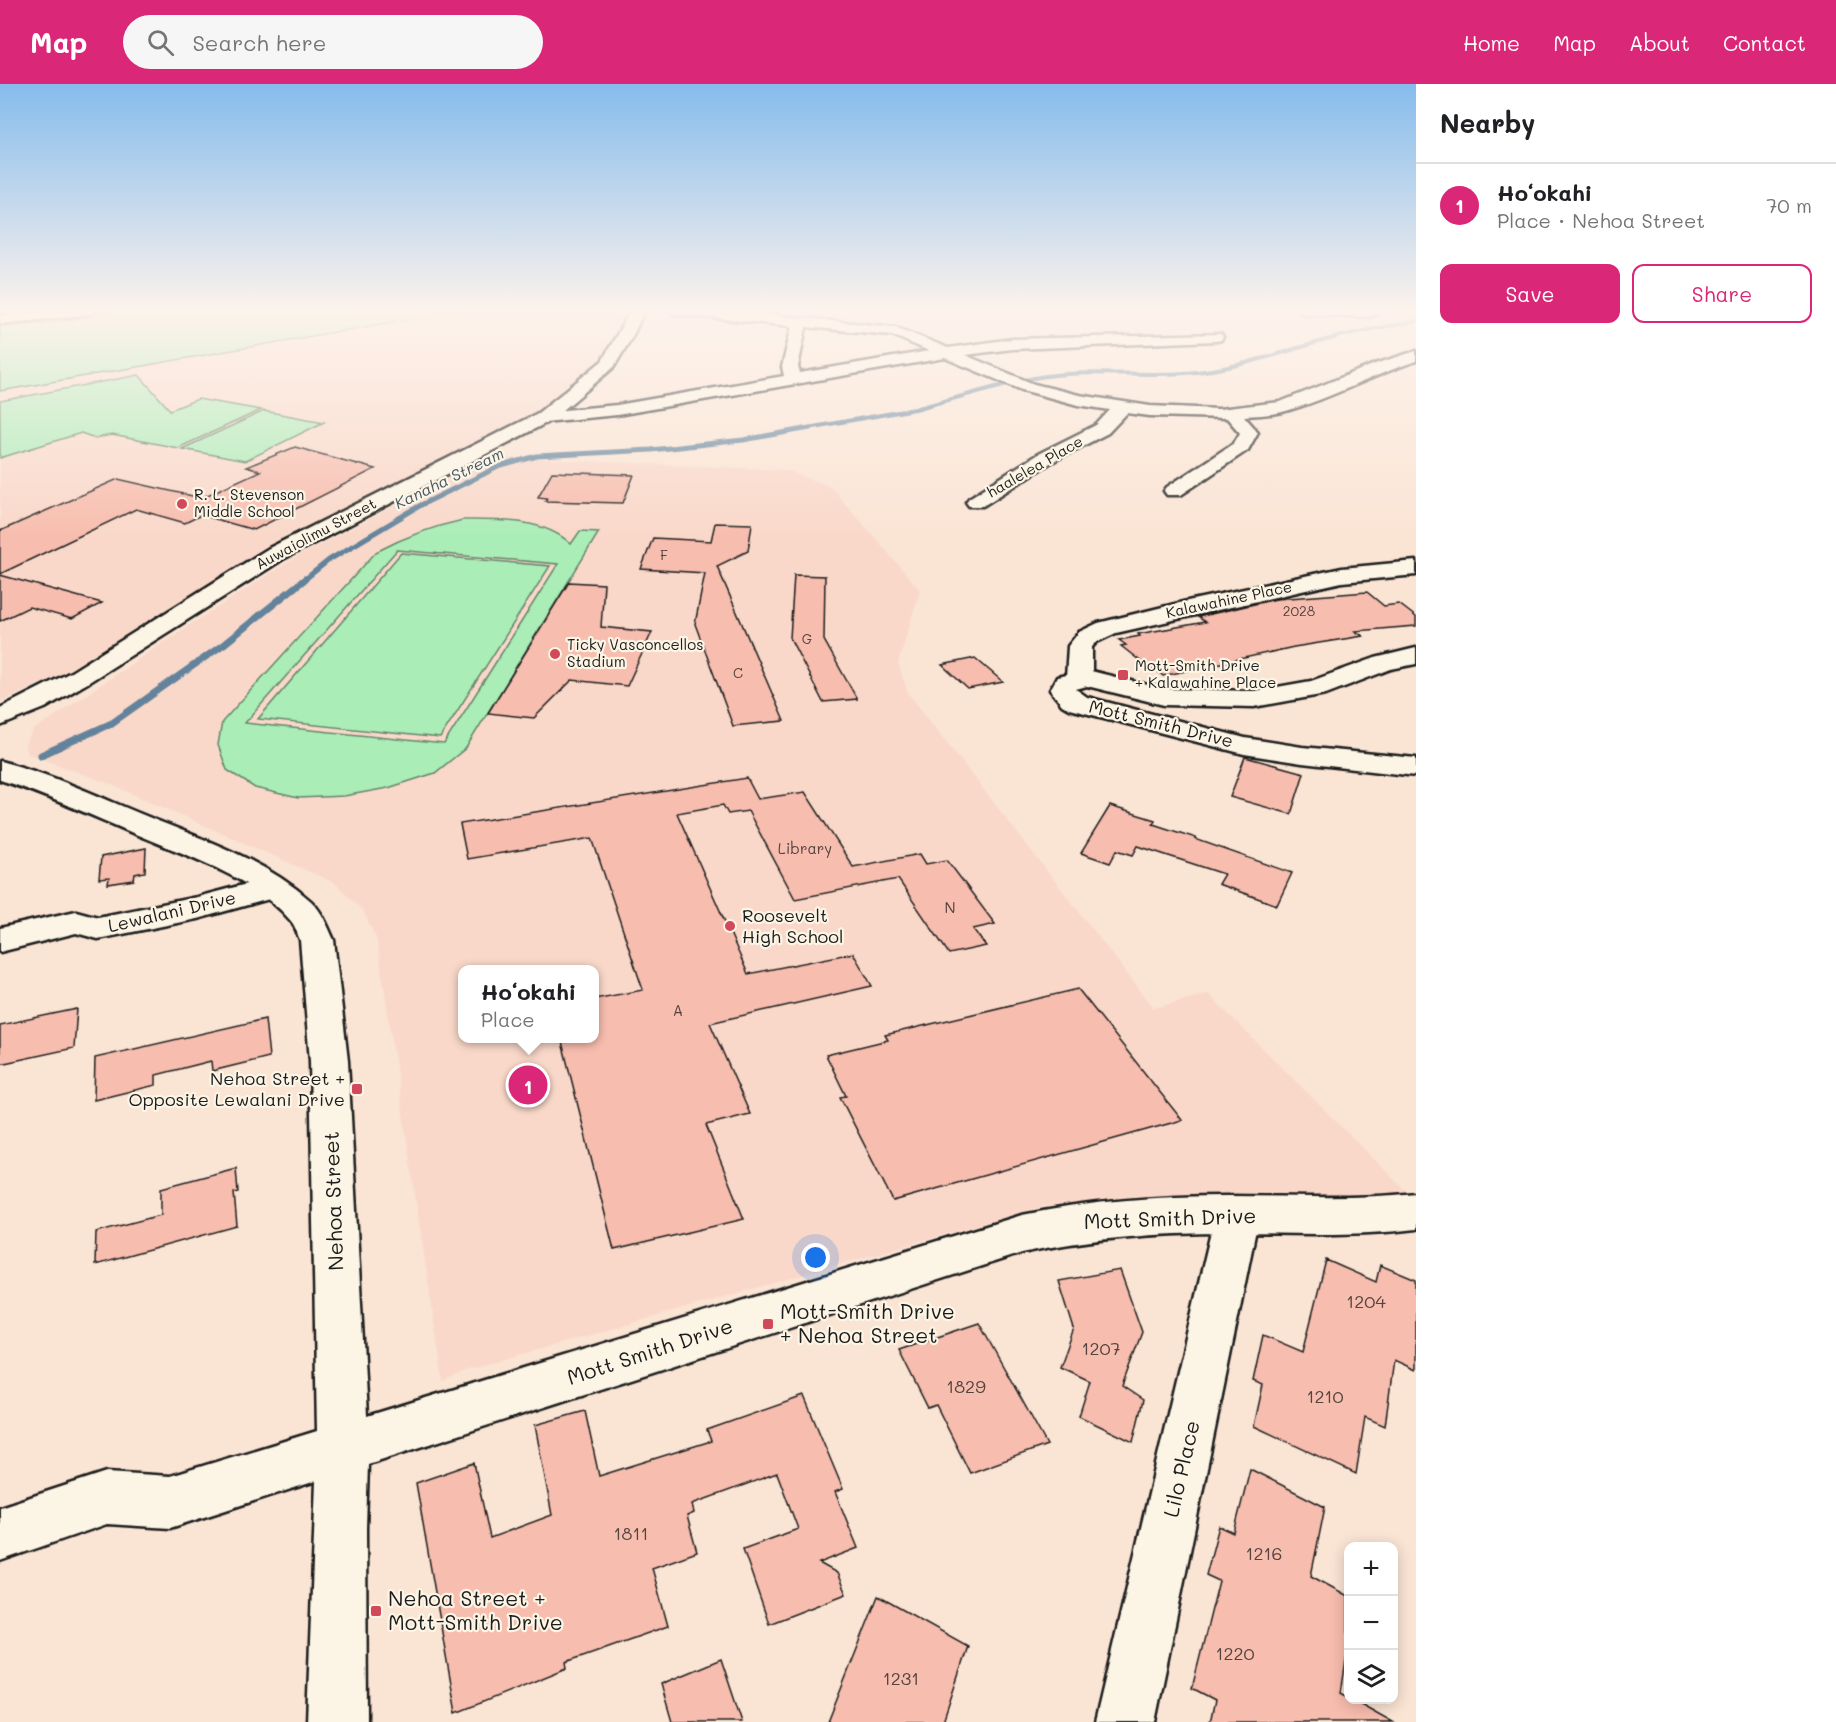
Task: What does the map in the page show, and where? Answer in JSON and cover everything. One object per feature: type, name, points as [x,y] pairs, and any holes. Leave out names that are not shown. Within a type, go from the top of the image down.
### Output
[{"type":"street","name":"Auwaiolimu Street","points":[[3,744],[36,702],[80,677],[277,553],[544,417],[581,386]]},
{"type":"street","points":[[544,417],[616,410],[751,386]]},
{"type":"street","points":[[1026,386],[1122,408],[1232,413],[1294,404],[1335,386]]},
{"type":"street","name":"haalelea Place","points":[[976,502],[1045,458],[1102,429],[1122,408]]},
{"type":"street","points":[[1174,490],[1242,446],[1249,432],[1232,413]]},
{"type":"street","name":"Kalawahine Place","points":[[1079,678],[1079,652],[1083,641],[1107,628],[1183,609],[1342,575],[1416,568]]},
{"type":"street","name":"Mott Smith Drive","points":[[1416,656],[1384,663],[1317,688],[1254,699],[1164,697],[1137,692],[1096,679],[1079,678],[1066,682],[1063,690],[1078,703],[1216,740],[1302,755],[1416,767]]},
{"type":"street","name":"Nehoa Street","points":[[3,744],[37,782],[190,846],[273,888],[300,909],[310,923],[317,940],[321,958],[329,1061],[343,1449],[339,1528],[337,1722]]},
{"type":"street","name":"Lewalani Drive","points":[[0,940],[76,922],[98,928],[197,908],[273,888]]},
{"type":"street","name":"Mott Smith Drive","points":[[0,1534],[107,1498],[170,1502],[1022,1234],[1098,1218],[1143,1215],[1360,1216],[1416,1211]]},
{"type":"street","name":"Lilo Place","points":[[1125,1722],[1237,1215]]},
{"type":"shaded area","name":"R. L. Stevenson Middle School","points":[[26,386],[581,386],[544,417],[98,659],[0,702],[0,391]]},
{"type":"shaded area","name":"Roosevelt High School","points":[[491,457],[786,470],[831,487],[920,590],[898,663],[908,693],[1154,1008],[1208,994],[1409,1194],[1365,1200],[1045,1206],[467,1370],[443,1381],[377,940],[363,911],[335,883],[108,783],[28,754],[25,744],[34,730],[180,631],[301,554]]},
{"type":"green space","points":[[0,386],[26,386],[0,391]]},
{"type":"green space","points":[[78,386],[149,386],[170,410],[198,399],[261,410],[178,448],[112,435],[95,438],[81,433],[0,458],[0,401]]},
{"type":"green space","points":[[264,411],[324,422],[245,461],[182,449]]},
{"type":"green space","points":[[463,520],[520,522],[547,529],[571,544],[580,531],[599,532],[466,748],[435,773],[388,788],[344,796],[298,798],[255,788],[227,770],[218,745],[222,722],[376,552],[418,533]],"holes":[[[397,550],[558,564],[444,744],[245,723]]]},
{"type":"green space","points":[[401,553],[550,566],[440,738],[258,719]]},
{"type":"building","points":[[295,447],[375,469],[254,530],[201,515],[185,523],[136,509],[0,574],[0,531],[118,479],[201,498],[260,471],[246,467]]},
{"type":"building","points":[[552,472],[634,475],[623,503],[545,501],[547,498],[538,497]]},
{"type":"building","points":[[715,523],[752,524],[748,551],[717,566],[784,721],[733,726],[695,624],[705,573],[641,569],[653,538],[711,541]]},
{"type":"building","points":[[0,575],[102,603],[72,619],[29,607],[0,621]]},
{"type":"building","points":[[794,575],[825,576],[824,640],[857,699],[823,702],[790,638]]},
{"type":"building","name":"Ticky Vasconcellos Stadium","points":[[569,582],[604,584],[601,627],[652,632],[627,686],[572,680],[534,718],[488,713]]},
{"type":"building","points":[[1367,592],[1384,606],[1399,604],[1416,617],[1416,626],[1355,631],[1363,636],[1294,647],[1163,676],[1121,646],[1126,645],[1119,640],[1140,636],[1138,634],[1205,622],[1198,617],[1276,599]]},
{"type":"building","points":[[975,658],[1003,682],[968,689],[942,665]]},
{"type":"building","points":[[1245,757],[1304,773],[1291,814],[1230,797]]},
{"type":"building","points":[[747,778],[758,799],[805,792],[853,867],[920,854],[926,864],[947,860],[995,924],[973,929],[986,946],[949,954],[898,879],[795,899],[748,811],[728,814],[723,805],[677,813],[748,974],[853,953],[872,986],[710,1023],[750,1114],[706,1125],[744,1219],[614,1250],[562,1043],[599,1043],[599,998],[643,990],[592,838],[467,859],[460,824]]},
{"type":"building","points":[[1110,806],[1155,820],[1153,824],[1292,873],[1277,905],[1218,884],[1224,874],[1138,846],[1133,855],[1117,850],[1110,863],[1081,853]]},
{"type":"building","points":[[146,848],[145,872],[135,874],[134,880],[108,884],[109,878],[99,879],[101,857]]},
{"type":"building","points":[[1078,989],[1182,1120],[893,1201],[840,1097],[846,1096],[826,1055],[888,1040],[885,1035]]},
{"type":"building","points":[[77,1009],[74,1048],[0,1064],[0,1025]]},
{"type":"building","points":[[265,1019],[269,1057],[212,1071],[211,1061],[156,1075],[156,1085],[94,1100],[95,1058]]},
{"type":"building","points":[[236,1168],[238,1192],[234,1193],[237,1226],[95,1265],[96,1232],[161,1215],[161,1188]]},
{"type":"building","points":[[1326,1260],[1376,1282],[1380,1265],[1416,1280],[1416,1370],[1394,1360],[1385,1426],[1365,1417],[1356,1474],[1254,1426],[1263,1385],[1253,1381],[1263,1335],[1303,1352]]},
{"type":"building","points":[[1120,1270],[1142,1332],[1122,1386],[1143,1400],[1133,1442],[1079,1416],[1090,1381],[1060,1367],[1074,1329],[1059,1281]]},
{"type":"building","points":[[979,1323],[1047,1445],[970,1473],[936,1405],[928,1408],[899,1350]]},
{"type":"building","points":[[804,1396],[843,1489],[835,1492],[858,1548],[819,1563],[837,1573],[846,1594],[769,1624],[743,1549],[798,1529],[777,1473],[692,1504],[694,1513],[687,1516],[697,1552],[652,1568],[668,1626],[566,1662],[567,1668],[456,1713],[416,1483],[474,1463],[490,1538],[552,1515],[535,1425],[585,1411],[599,1476],[711,1441],[707,1430]]},
{"type":"building","points":[[1250,1469],[1325,1507],[1311,1576],[1344,1594],[1344,1674],[1341,1693],[1344,1695],[1344,1704],[1361,1704],[1393,1722],[1210,1722],[1215,1700],[1192,1688],[1219,1581],[1206,1575],[1219,1526],[1234,1533]]},
{"type":"building","points":[[878,1596],[968,1646],[943,1722],[828,1722]]},
{"type":"building","points":[[721,1659],[742,1722],[672,1722],[661,1684]]},
{"type":"waterway","name":"Kanaha Stream","points":[[802,429],[915,409],[998,386]]},
{"type":"waterway","name":"Kanaha Stream","points":[[304,580],[329,560],[421,505],[498,467],[537,456],[651,450],[743,440],[810,428]]},
{"type":"waterway","name":"Kanaha Stream","points":[[41,755],[112,723],[224,644],[305,579]]},
{"type":"place","name":"R. L. Stevenson Middle School","points":[[182,504]]},
{"type":"place","name":"Ticky Vasconcellos Stadium","points":[[555,654]]},
{"type":"place","name":"Mott-Smith Drive + Kalawahine Place","points":[[1123,675]]},
{"type":"place","name":"Roosevelt High School","points":[[730,926]]},
{"type":"place","name":"Hoʻokahi","points":[[528,1085]]},
{"type":"place","name":"Nehoa Street + Opposite Lewalani Drive","points":[[357,1089]]},
{"type":"place","name":"Mott-Smith Drive + Nehoa Street","points":[[768,1324]]},
{"type":"place","name":"Nehoa Street + Mott-Smith Drive","points":[[376,1611]]}]
